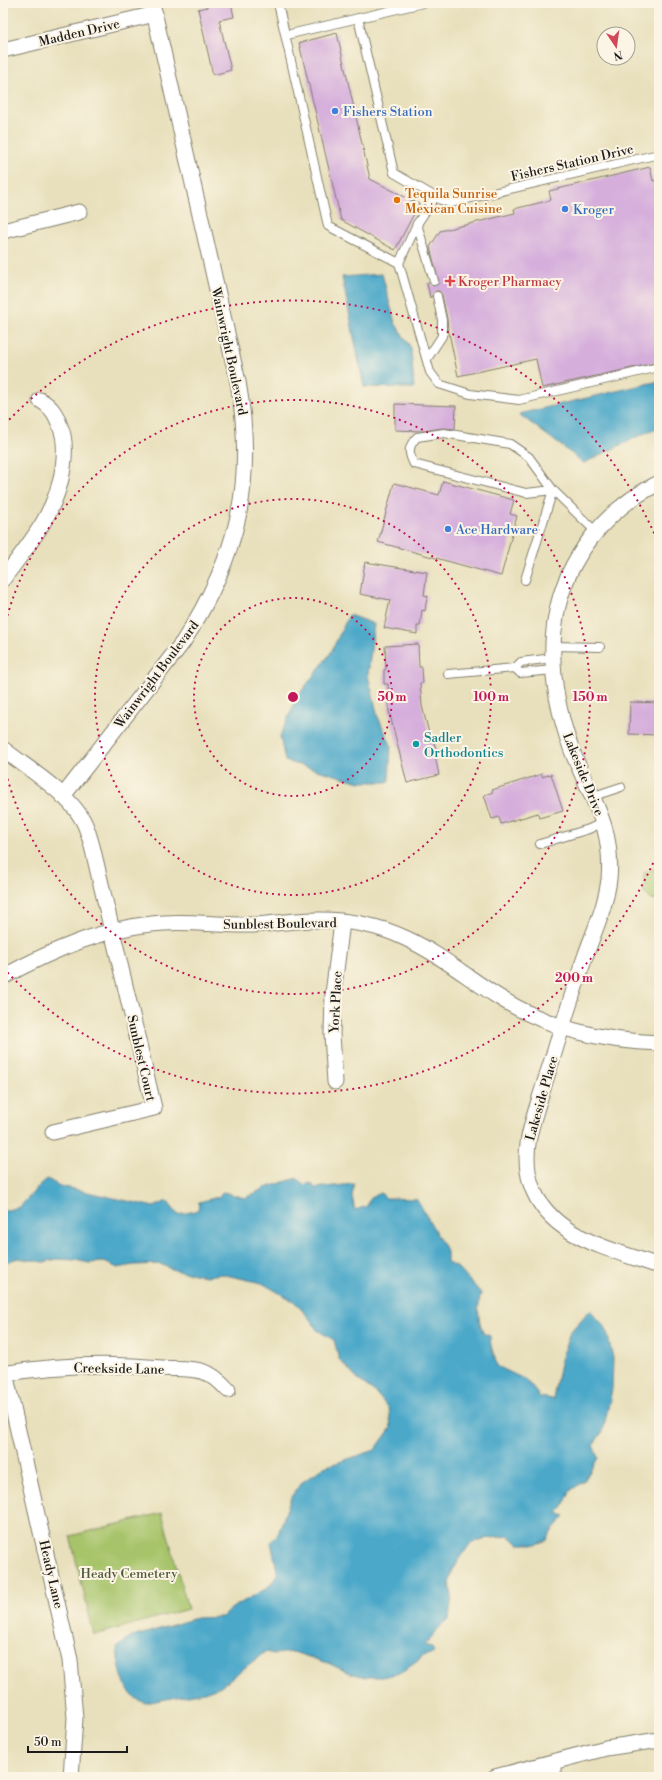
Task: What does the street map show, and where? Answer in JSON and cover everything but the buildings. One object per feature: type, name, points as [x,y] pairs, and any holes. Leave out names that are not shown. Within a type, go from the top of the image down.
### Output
[{"type":"street","name":"Madden Drive","points":[[3,50],[153,9]]},
{"type":"street","name":"Wainwright Boulevard","points":[[64,796],[183,642],[198,617],[217,582],[230,549],[239,518],[244,484],[245,430],[238,382],[153,9]]},
{"type":"street","points":[[3,232],[79,212]]},
{"type":"street","points":[[3,579],[42,527],[54,503],[62,476],[64,449],[62,431],[49,405],[40,400]]},
{"type":"street","name":"Lakeside Drive","points":[[562,1028],[603,906],[608,882],[610,857],[604,822],[594,796],[571,748],[558,702],[553,658],[556,615],[566,582],[576,560],[596,532],[617,509],[642,491],[659,482]]},
{"type":"street","points":[[3,749],[64,796],[81,817],[88,832],[111,931]]},
{"type":"street","name":"Sunblest Boulevard","points":[[3,977],[59,950],[111,931],[163,923],[237,925],[313,920],[342,922],[380,929],[406,938],[432,952],[498,997],[520,1009],[562,1028],[598,1038],[659,1042]]},
{"type":"street","name":"York Place","points":[[335,1082],[332,1034],[333,994],[342,922]]},
{"type":"street","name":"Sunblest Court","points":[[53,1132],[154,1108],[111,931]]},
{"type":"street","name":"Lakeside Place","points":[[562,1028],[529,1133],[527,1161],[531,1185],[544,1209],[552,1218],[565,1228],[585,1240],[653,1264]]},
{"type":"street","name":"Creekside Lane","points":[[4,1373],[78,1366],[147,1366],[201,1371],[214,1377],[228,1390]]},
{"type":"street","name":"Heady Lane","points":[[4,1373],[70,1660],[75,1718],[71,1777]]},
{"type":"street","points":[[495,1777],[606,1748],[659,1740]]},
{"type":"street","points":[[553,1762],[553,1777]]},
{"type":"lane","points":[[278,3],[328,226],[399,263]]},
{"type":"lane","points":[[286,35],[424,3]]},
{"type":"lane","name":"Fishers Station Drive","points":[[358,18],[394,173],[435,197],[450,203],[659,154]]},
{"type":"lane","points":[[435,197],[417,224],[399,263],[430,372],[439,384],[470,394],[519,400],[659,367]]},
{"type":"lane","points":[[417,224],[434,281]]},
{"type":"lane","points":[[427,359],[442,336],[442,320],[437,296]]},
{"type":"lane","points":[[553,490],[526,494],[414,464],[409,456],[410,444],[417,437],[444,433],[510,444],[529,456],[553,490],[596,532]]},
{"type":"lane","points":[[525,580],[553,490]]},
{"type":"lane","points":[[448,674],[515,668],[521,662],[553,658],[600,647]]},
{"type":"lane","points":[[515,668],[520,673],[553,658]]},
{"type":"lane","points":[[594,796],[621,787]]},
{"type":"lane","points":[[540,844],[589,829],[604,822]]},
{"type":"green space","points":[[657,867],[659,868],[659,901],[652,900],[644,893],[644,873]]},
{"type":"green space","name":"Heady Cemetery","points":[[162,1513],[188,1609],[94,1635],[70,1536]]},
{"type":"water","points":[[382,274],[395,323],[411,348],[414,388],[364,387],[342,277]]},
{"type":"water","points":[[659,381],[659,429],[647,432],[584,463],[519,414]]},
{"type":"water","points":[[349,615],[374,624],[368,675],[378,717],[391,745],[389,782],[360,782],[285,761],[280,736],[298,696],[330,654]]},
{"type":"water","points":[[297,1178],[304,1185],[311,1183],[315,1188],[354,1184],[352,1196],[355,1210],[367,1206],[370,1198],[381,1193],[386,1198],[417,1199],[447,1252],[447,1263],[457,1267],[481,1293],[479,1304],[480,1322],[483,1333],[490,1336],[497,1366],[526,1380],[540,1397],[553,1399],[560,1363],[570,1332],[590,1310],[606,1328],[613,1358],[612,1389],[603,1431],[593,1445],[598,1458],[584,1481],[570,1491],[563,1507],[558,1513],[565,1516],[553,1529],[547,1540],[537,1544],[519,1544],[508,1536],[483,1539],[470,1544],[453,1569],[449,1583],[452,1595],[449,1620],[442,1625],[424,1645],[432,1647],[434,1653],[423,1656],[400,1673],[382,1677],[366,1677],[347,1672],[328,1663],[293,1652],[274,1654],[265,1652],[221,1686],[204,1692],[145,1703],[133,1696],[126,1686],[121,1674],[117,1648],[129,1638],[196,1618],[222,1617],[232,1608],[267,1588],[278,1575],[271,1542],[278,1534],[291,1497],[301,1483],[324,1467],[375,1450],[391,1428],[389,1409],[375,1392],[357,1379],[339,1359],[334,1340],[317,1330],[295,1302],[262,1283],[221,1274],[206,1276],[177,1271],[160,1264],[134,1265],[118,1268],[104,1262],[89,1263],[75,1260],[57,1259],[44,1262],[18,1258],[3,1263],[3,1211],[20,1207],[47,1179],[60,1186],[154,1207],[167,1201],[178,1215],[198,1210],[199,1202],[218,1197],[224,1192],[245,1198],[265,1188]]},
{"type":"place","name":"Fishers Station","points":[[335,111]]},
{"type":"place","name":"Tequila Sunrise Mexican Cuisine","points":[[397,200]]},
{"type":"place","name":"Kroger","points":[[565,209]]},
{"type":"place","name":"Kroger Pharmacy","points":[[450,281]]},
{"type":"place","name":"Ace Hardware","points":[[448,529]]},
{"type":"place","name":"Sadler Orthodontics","points":[[416,744]]}]
